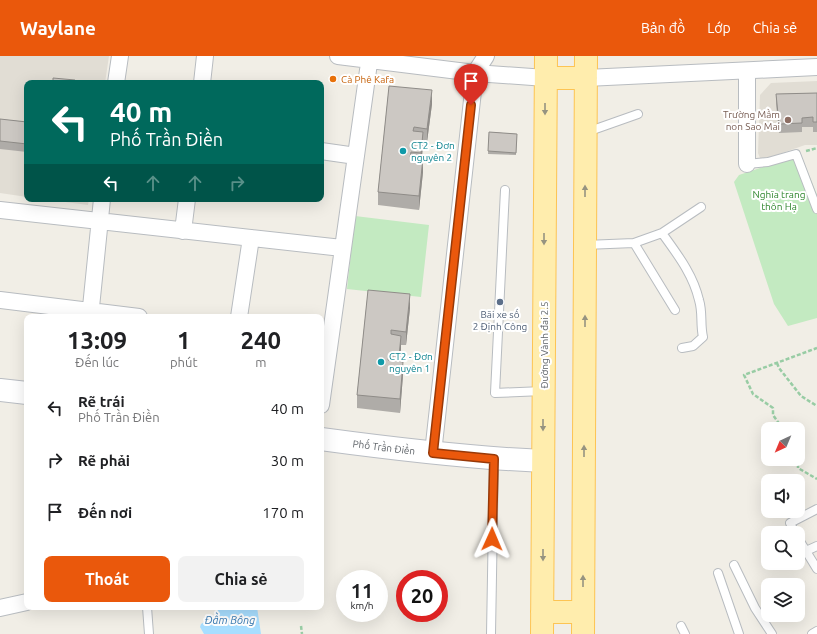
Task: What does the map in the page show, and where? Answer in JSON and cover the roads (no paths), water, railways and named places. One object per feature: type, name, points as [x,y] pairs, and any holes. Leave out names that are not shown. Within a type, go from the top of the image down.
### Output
[{"type":"main road","name":"Đường Vành đai 2.5","points":[[542,634],[546,56]]},
{"type":"main road","points":[[583,634],[586,56]]},
{"type":"main road","points":[[546,78],[586,78]]},
{"type":"main road","points":[[542,612],[583,612]]},
{"type":"street","points":[[116,80],[120,56]]},
{"type":"street","points":[[202,80],[205,56]]},
{"type":"street","points":[[338,56],[369,58],[474,73],[546,78]]},
{"type":"street","points":[[433,453],[474,73],[486,56]]},
{"type":"street","points":[[324,383],[369,58]]},
{"type":"street","points":[[586,78],[817,67]]},
{"type":"street","points":[[747,71],[747,164]]},
{"type":"street","points":[[324,151],[356,156]]},
{"type":"street","points":[[0,300],[90,314],[102,202]]},
{"type":"street","points":[[182,231],[187,202]]},
{"type":"street","points":[[0,210],[342,248]]},
{"type":"street","points":[[239,314],[251,238]]},
{"type":"street","points":[[0,390],[24,393]]},
{"type":"street","name":"Phố Trần Điền","points":[[324,439],[433,453],[494,459],[543,461]]},
{"type":"street","points":[[0,608],[24,603]]},
{"type":"lane","points":[[586,132],[638,114]]},
{"type":"lane","points":[[747,164],[768,162],[796,154],[817,209]]},
{"type":"lane","points":[[505,190],[495,393],[544,392]]},
{"type":"lane","points":[[585,245],[634,243],[662,232],[701,207]]},
{"type":"lane","points":[[662,232],[690,272],[702,315],[700,324],[703,337],[693,346],[682,348]]},
{"type":"lane","points":[[634,243],[675,310]]},
{"type":"lane","points":[[490,634],[494,459]]},
{"type":"lane","points":[[792,526],[790,523],[817,509]]},
{"type":"lane","points":[[817,546],[806,551],[817,569]]},
{"type":"lane","points":[[734,565],[755,608],[772,634]]},
{"type":"lane","points":[[718,573],[739,634]]},
{"type":"lane","points":[[147,610],[149,634]]},
{"type":"lane","points":[[681,626],[685,634]]},
{"type":"lane","points":[[812,634],[817,631]]},
{"type":"water","name":"Đầm Bông","points":[[218,610],[257,610],[261,634],[204,634],[200,627],[201,624],[216,615]]},
{"type":"place","name":"Cà Phê Kafa","points":[[333,79]]},
{"type":"place","name":"Trường Mầm non Sao Mai","points":[[788,120]]},
{"type":"place","name":"CT2 - Đơn nguyên 2","points":[[403,151]]},
{"type":"place","name":"Bãi xe số 2 Định Công","points":[[500,302]]},
{"type":"place","name":"CT2 - Đơn nguyên 1","points":[[381,362]]},
{"type":"park label","name":"Nghĩa trang thôn Hạ","points":[[779,200]]}]
